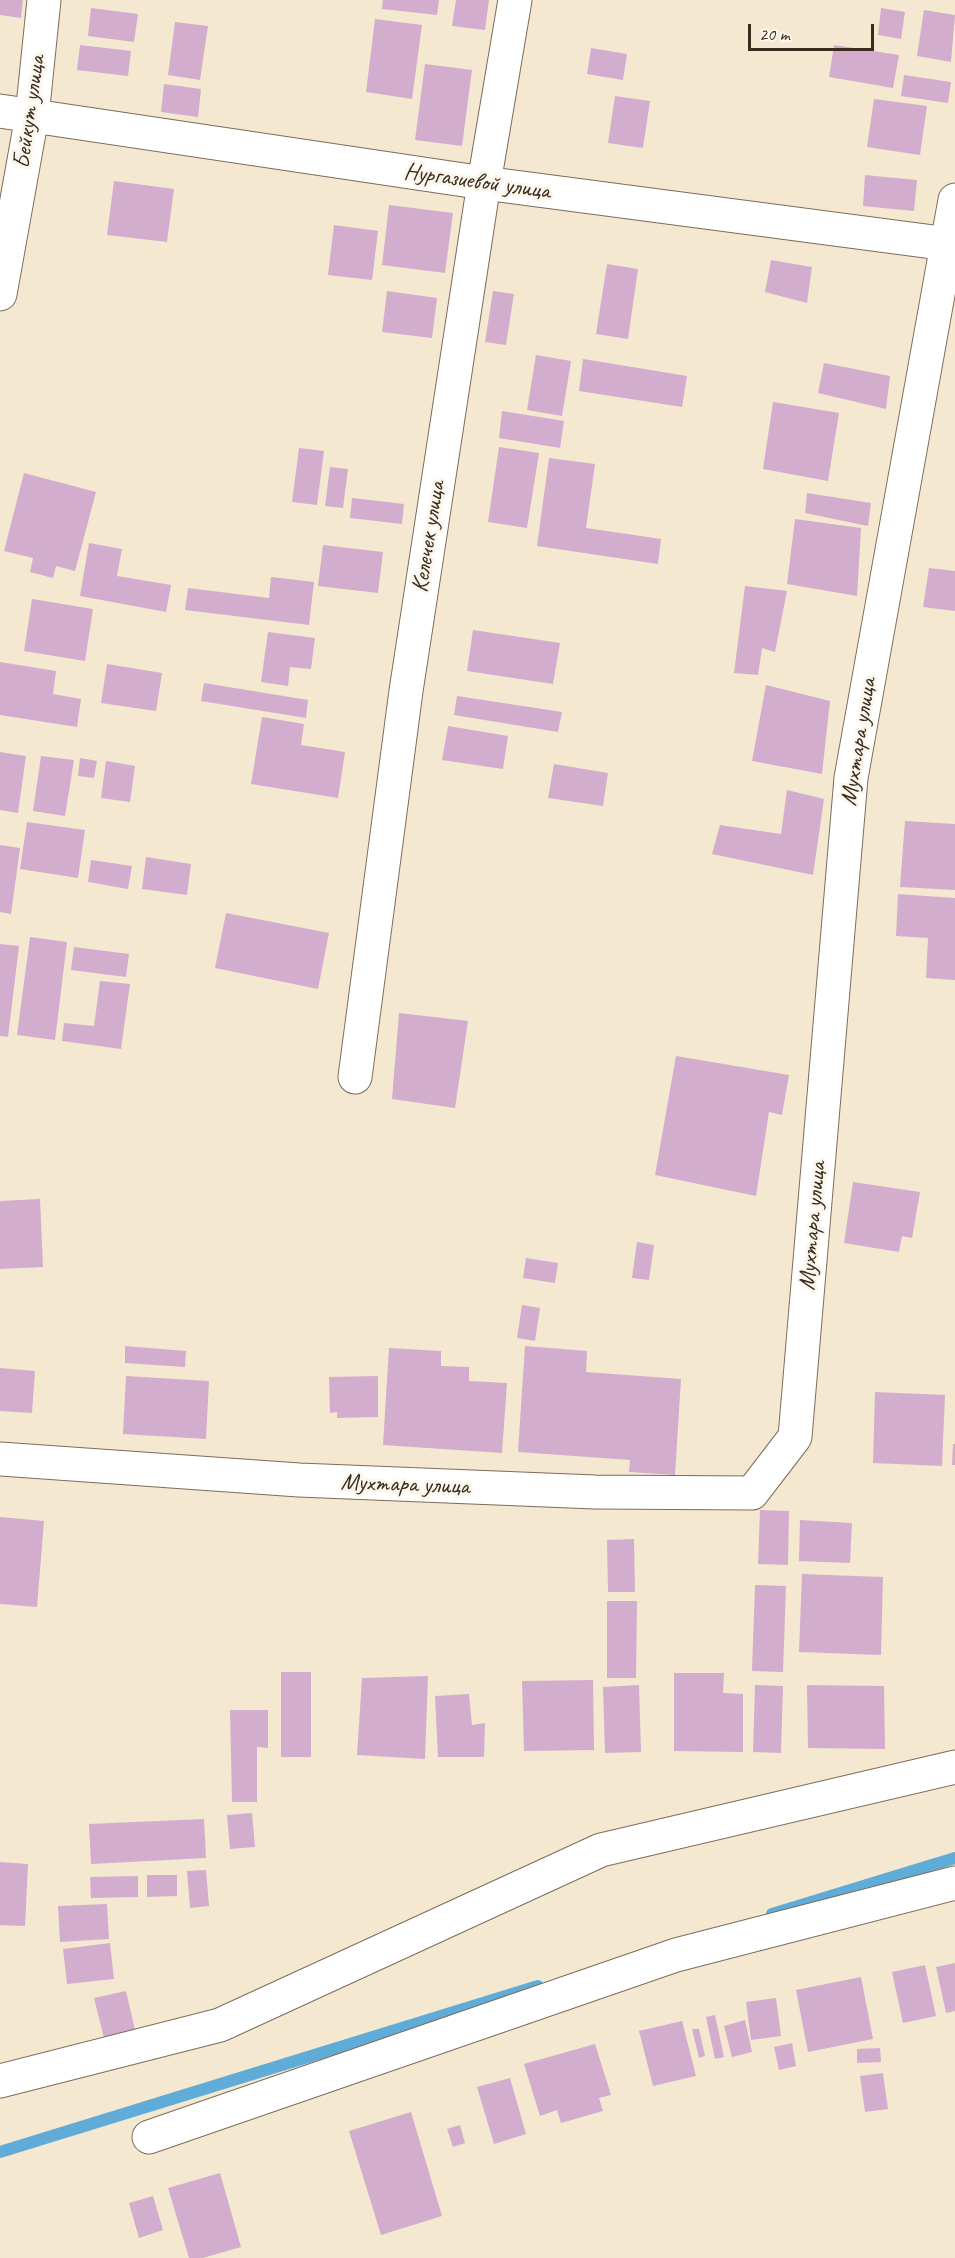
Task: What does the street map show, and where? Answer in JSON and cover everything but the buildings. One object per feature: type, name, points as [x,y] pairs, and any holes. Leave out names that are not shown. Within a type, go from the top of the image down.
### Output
[{"type":"street","name":"Бейкут улица","points":[[0,294],[32,116],[45,0]]},
{"type":"street","name":"Келечек улица","points":[[355,1077],[406,691],[484,183],[515,0]]},
{"type":"street","name":"Нургазиевой улица","points":[[0,111],[484,183],[951,245]]},
{"type":"street","name":"Мухтара улица","points":[[0,1459],[299,1480],[595,1492],[752,1493],[795,1437],[851,778],[951,245],[955,201]]},
{"type":"street","points":[[0,2081],[220,2025],[601,1850],[955,1767]]},
{"type":"street","points":[[149,2137],[676,1955],[955,1883]]},
{"type":"waterway","points":[[772,1914],[955,1858]]},
{"type":"waterway","points":[[0,2152],[538,1986]]}]
